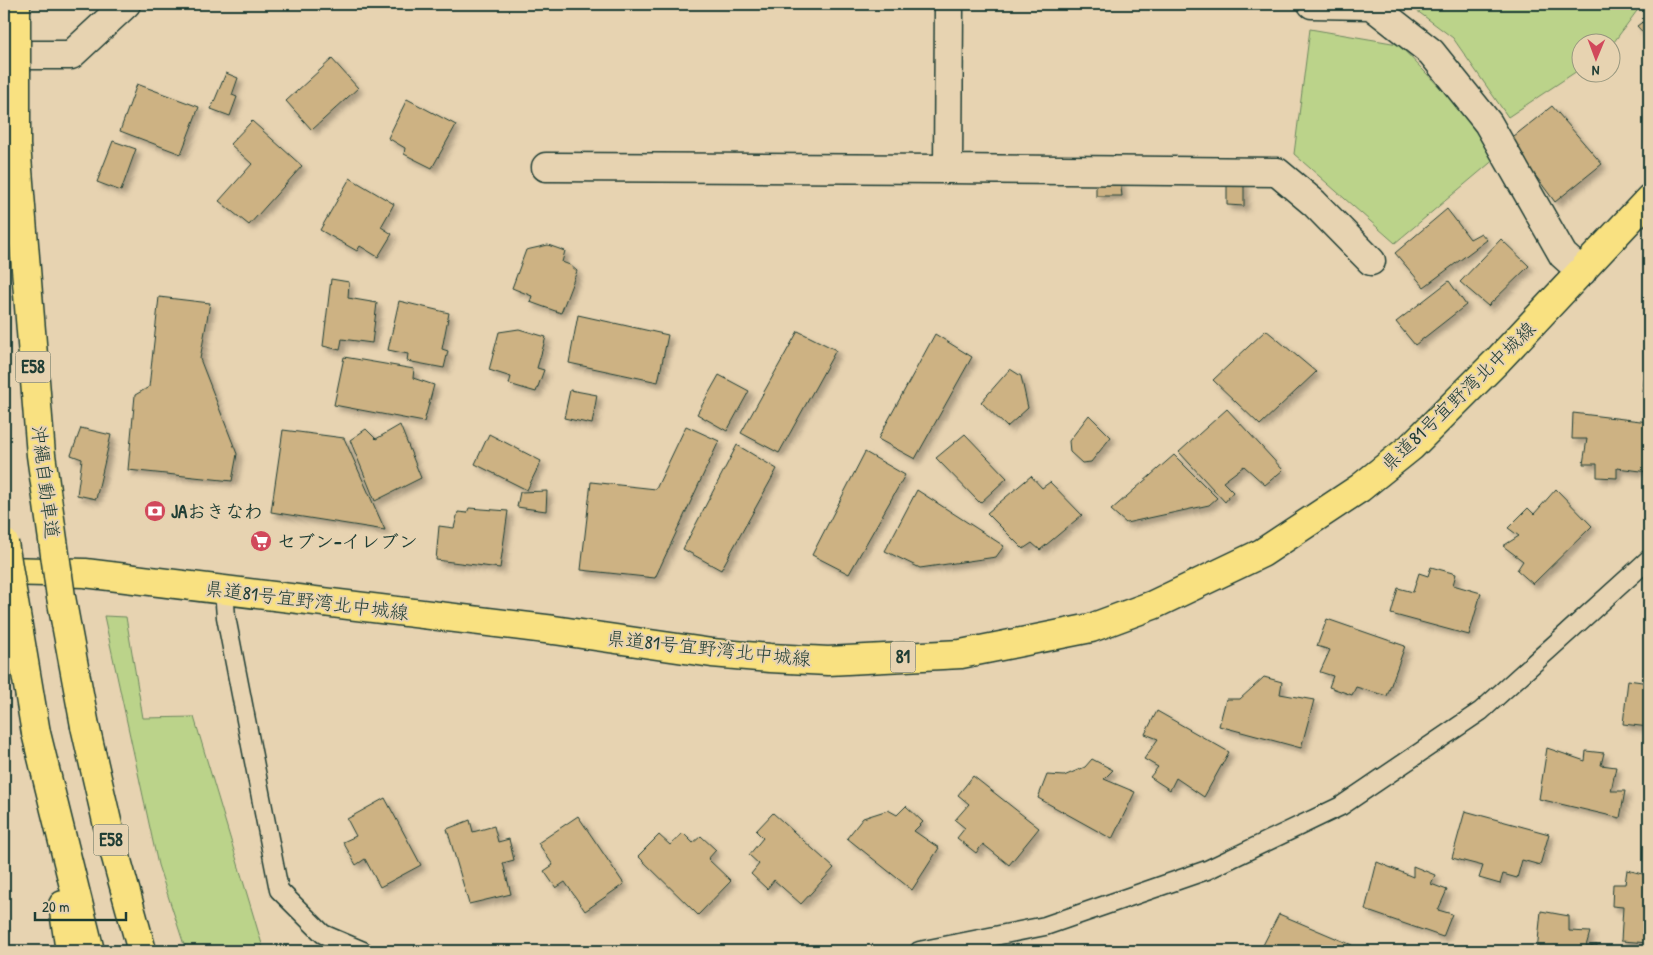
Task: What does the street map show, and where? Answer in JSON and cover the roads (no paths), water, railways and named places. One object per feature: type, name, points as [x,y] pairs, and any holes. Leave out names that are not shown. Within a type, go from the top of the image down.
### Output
[{"type":"main road","name":"沖縄自動車道","points":[[16,4],[16,145],[41,455],[60,598],[85,726],[111,839],[142,951]]},
{"type":"main road","name":"県道81号宜野湾北中城線","points":[[4,571],[85,573],[554,630],[712,653],[828,661],[961,654],[1091,628],[1153,605],[1262,553],[1360,488],[1411,447],[1498,360],[1649,199]]},
{"type":"main road","name":"E58","points":[[4,542],[36,733],[90,951]]},
{"type":"main road","points":[[36,733],[70,951]]},
{"type":"street","points":[[4,54],[71,55],[126,4]]},
{"type":"street","points":[[948,4],[948,169]]},
{"type":"street","points":[[1312,4],[1371,4],[1431,52],[1488,123],[1563,255],[1582,272]]},
{"type":"street","points":[[546,167],[1277,172],[1314,203],[1371,261]]},
{"type":"lane","points":[[919,951],[1045,926],[1207,870],[1341,806],[1481,711],[1649,559]]},
{"type":"lane","points":[[224,591],[226,618],[280,890],[323,934],[363,951]]},
{"type":"lane","points":[[111,839],[155,951]]},
{"type":"place","name":"JAおきなわ","points":[[155,511]]},
{"type":"place","name":"セブン-イレブン","points":[[261,541]]}]
